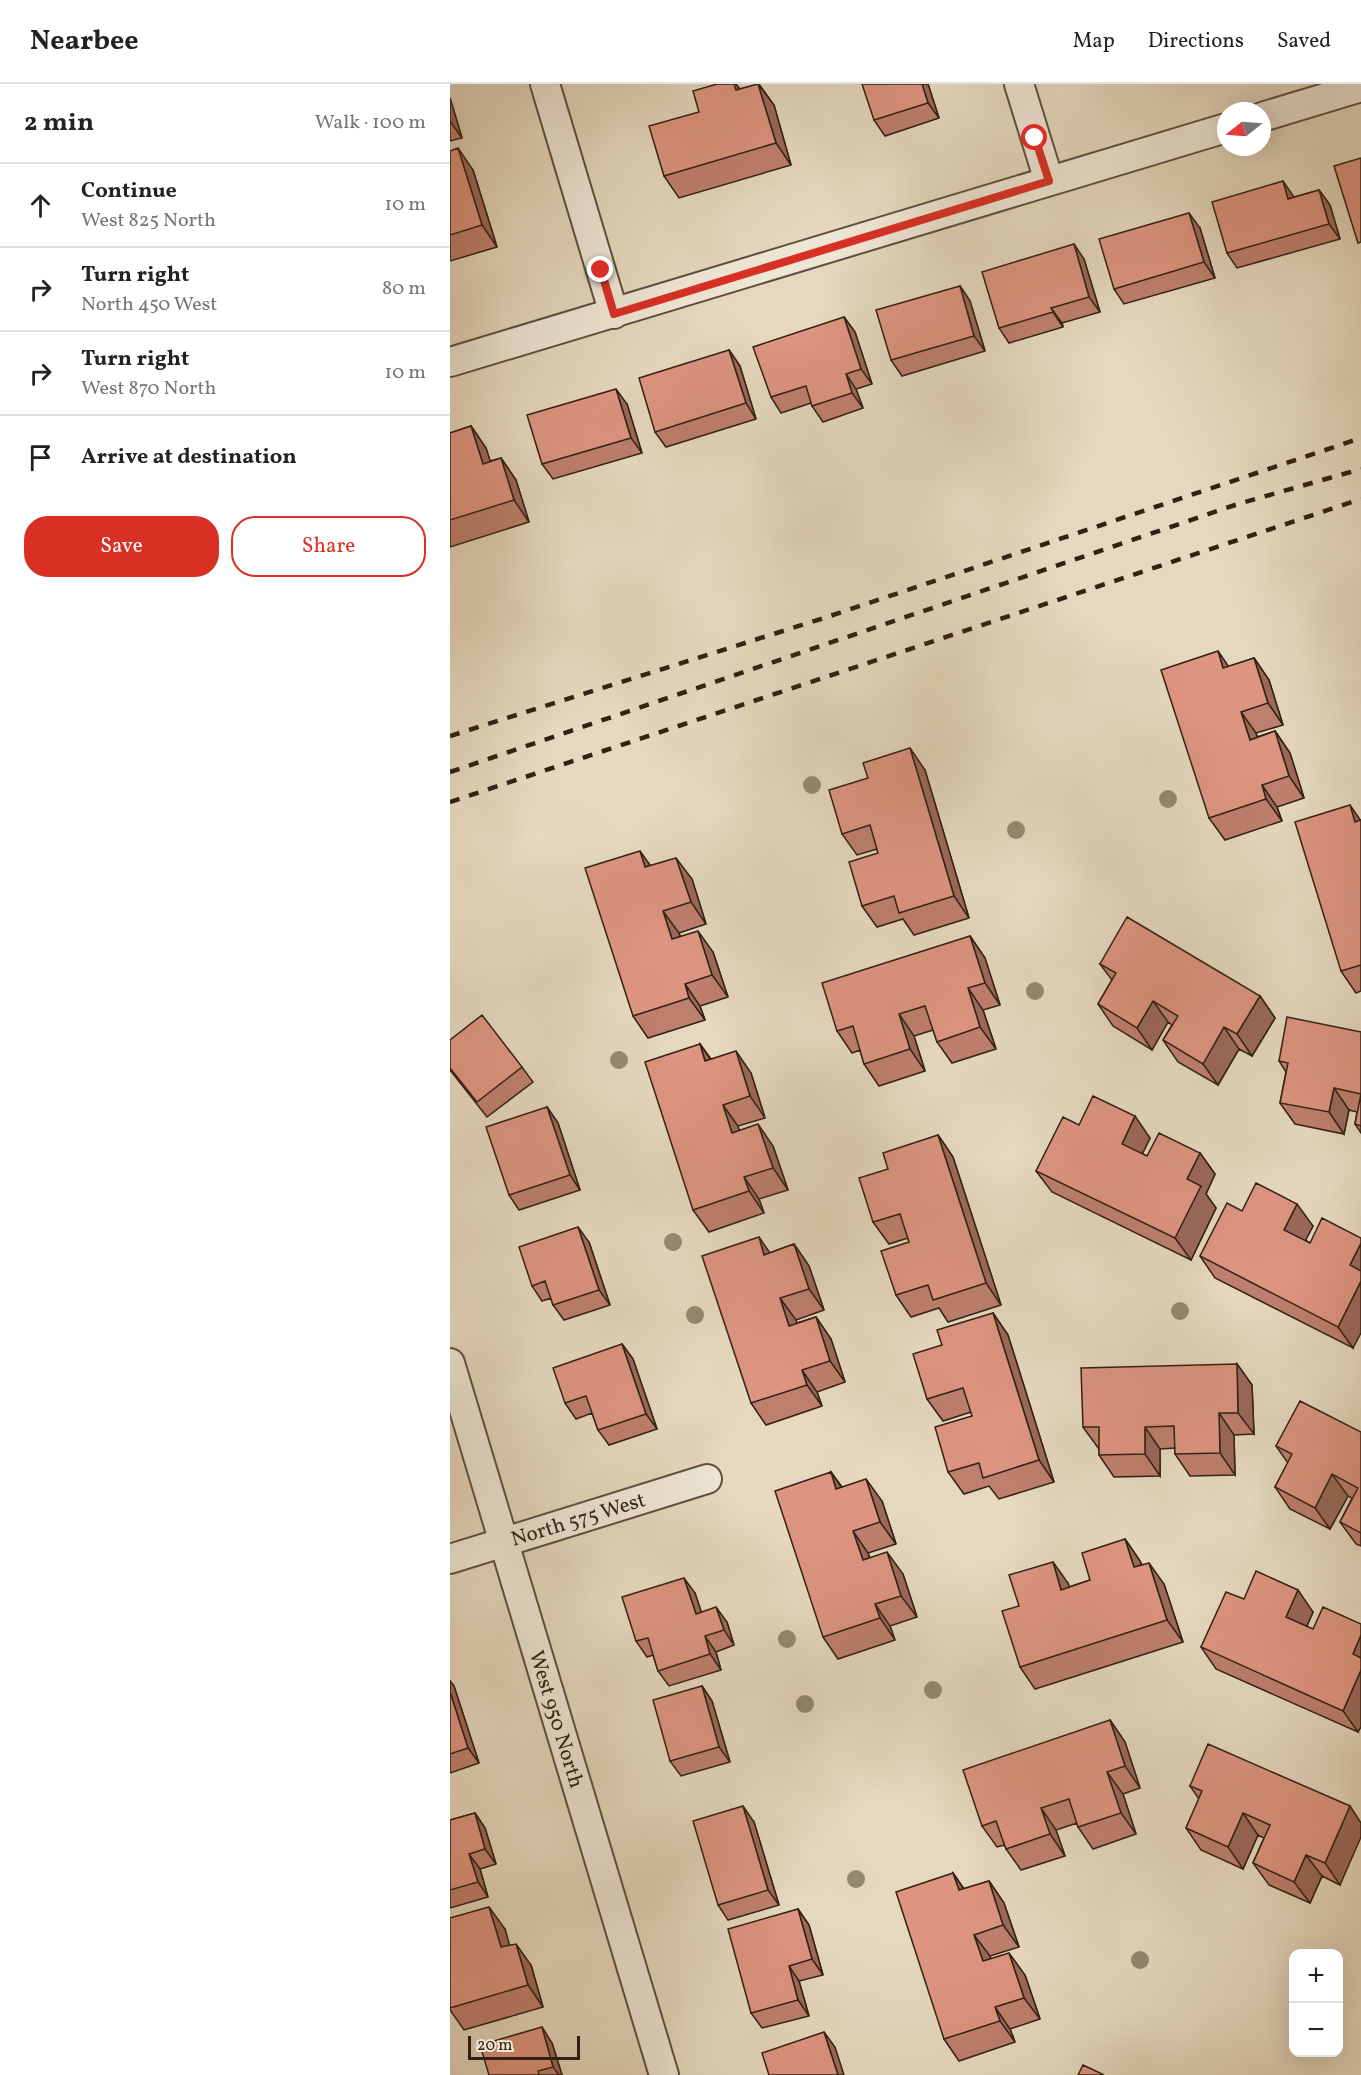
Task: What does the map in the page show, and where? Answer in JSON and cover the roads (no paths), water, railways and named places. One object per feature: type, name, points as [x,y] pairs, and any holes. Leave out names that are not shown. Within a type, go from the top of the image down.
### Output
[{"type":"street","points":[[545,84],[614,314]]},
{"type":"street","points":[[1019,84],[1049,181]]},
{"type":"street","points":[[1271,114],[1361,87]]},
{"type":"street","points":[[450,362],[1217,131]]},
{"type":"street","name":"West 950 North","points":[[450,1363],[664,2075]]},
{"type":"street","name":"North 575 West","points":[[450,1559],[706,1479]]},
{"type":"railway","points":[[450,736],[821,619],[1361,438]]},
{"type":"railway","points":[[450,772],[1238,504],[1361,469]]},
{"type":"railway","points":[[450,802],[1361,499]]}]
